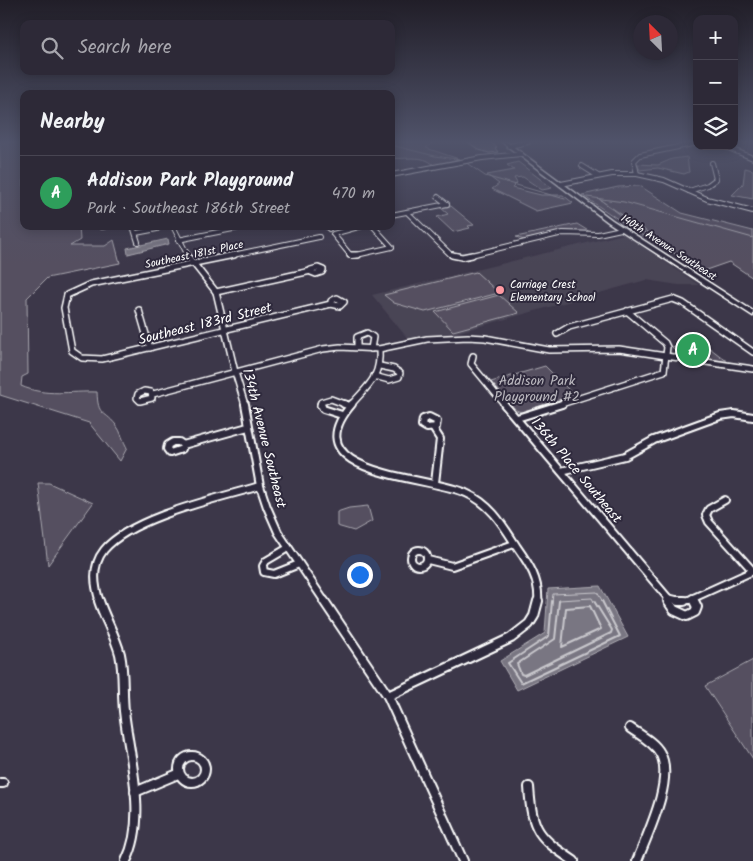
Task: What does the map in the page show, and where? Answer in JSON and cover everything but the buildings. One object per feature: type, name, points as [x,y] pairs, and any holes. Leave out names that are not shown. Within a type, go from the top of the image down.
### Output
[{"type":"main road","name":"140th Avenue Southeast","points":[[560,184],[621,228],[753,314]]},
{"type":"street","points":[[560,184],[569,182]]},
{"type":"street","points":[[669,182],[716,202],[753,211]]},
{"type":"street","points":[[689,191],[714,182]]},
{"type":"street","points":[[395,215],[447,204],[438,197]]},
{"type":"street","points":[[408,212],[450,254],[456,256],[467,256],[563,233],[598,234],[621,228]]},
{"type":"street","points":[[135,230],[138,242]]},
{"type":"street","points":[[136,233],[152,230]]},
{"type":"street","name":"134th Avenue Southeast","points":[[174,230],[184,251],[216,292],[247,410],[248,427],[260,486],[278,532],[388,696],[463,861]]},
{"type":"street","points":[[178,240],[228,230]]},
{"type":"street","points":[[348,230],[333,234],[351,256],[392,247],[377,230]]},
{"type":"street","name":"Southeast 181st Place","points":[[83,358],[72,350],[64,308],[67,295],[73,291],[91,284],[318,237]]},
{"type":"street","points":[[513,238],[519,244]]},
{"type":"street","points":[[216,292],[310,271]]},
{"type":"street","points":[[557,334],[569,327],[673,299],[683,303],[753,352]]},
{"type":"street","name":"Southeast 183rd Street","points":[[83,358],[102,359],[331,304]]},
{"type":"street","points":[[139,310],[150,348]]},
{"type":"street","points":[[517,418],[664,371],[667,356],[665,343],[627,311]]},
{"type":"street","points":[[356,347],[357,337],[367,333],[373,337],[371,349]]},
{"type":"street","points":[[153,394],[323,349],[356,347],[379,349],[451,336],[485,338],[549,350],[619,350],[753,369]]},
{"type":"street","points":[[379,349],[380,366],[342,415],[335,432],[337,443],[342,453],[353,463],[368,470],[435,483],[459,490],[480,500],[496,516],[514,544],[531,565],[538,587],[537,608],[529,623],[510,639],[388,696]]},
{"type":"street","name":"136th Place Southeast","points":[[473,356],[471,364],[668,598],[672,610],[684,616],[691,616],[697,610],[696,602],[693,598]]},
{"type":"street","points":[[374,376],[392,380],[400,375],[394,369],[380,366]]},
{"type":"street","points":[[342,415],[323,409],[320,406],[321,402],[331,399],[350,406]]},
{"type":"street","points":[[561,471],[625,456],[654,440],[720,416],[734,414],[753,417]]},
{"type":"street","points":[[183,445],[248,427]]},
{"type":"street","points":[[433,428],[440,439],[435,483]]},
{"type":"street","points":[[126,861],[130,854],[136,831],[135,792],[124,706],[124,681],[120,652],[102,610],[95,576],[98,564],[104,550],[118,537],[139,525],[260,486]]},
{"type":"street","points":[[668,598],[685,602],[753,570],[709,522],[706,515],[709,509],[725,500]]},
{"type":"street","points":[[428,560],[452,566],[514,544]]},
{"type":"street","points":[[288,548],[266,560],[263,566],[264,572],[274,574],[299,564]]},
{"type":"street","points":[[630,728],[651,743],[661,754],[666,769],[665,783],[637,861]]},
{"type":"street","points":[[135,792],[178,774]]},
{"type":"street","points":[[529,787],[531,814],[535,828],[544,840],[574,861]]},
{"type":"shaded area","name":"Carriage Crest Elementary School","points":[[624,234],[699,285],[678,285],[646,280],[413,345],[372,295]]},
{"type":"green space","points":[[0,182],[20,182],[20,230],[79,230],[80,240],[70,246],[105,246],[114,240],[120,263],[47,278],[27,298],[28,374],[22,377],[21,386],[49,392],[97,392],[100,409],[118,427],[127,448],[120,461],[89,423],[0,395]]},
{"type":"green space","points":[[497,182],[517,182],[512,188],[541,195],[563,195],[573,203],[536,211],[492,189],[499,184]]},
{"type":"green space","points":[[531,182],[544,182],[552,188],[542,190]]},
{"type":"green space","points":[[743,182],[753,182],[753,199],[732,195]]},
{"type":"green space","points":[[640,186],[682,213],[753,231],[753,278],[729,262],[703,271],[653,240],[656,238],[599,199],[648,235],[643,236],[582,195],[618,187]]},
{"type":"green space","points":[[451,206],[474,225],[468,226],[470,228],[453,232],[437,217],[448,214],[441,208]]},
{"type":"green space","points":[[577,224],[590,232],[564,231],[524,240],[516,237]]},
{"type":"green space","points":[[476,272],[499,293],[425,312],[394,303],[384,295]]},
{"type":"green space","points":[[499,295],[519,313],[453,331],[435,312]]},
{"type":"green space","points":[[698,339],[728,362],[677,353],[672,347]]},
{"type":"green space","name":"Addison Park Playground #2","points":[[545,366],[574,395],[521,412],[516,410],[491,382]]},
{"type":"green space","points":[[38,483],[49,483],[93,503],[48,565]]},
{"type":"green space","points":[[368,506],[372,521],[354,531],[337,526],[337,512],[349,508]]},
{"type":"green space","points":[[753,660],[753,759],[705,686]]},
{"type":"water","points":[[168,239],[169,244],[128,254],[127,248]]},
{"type":"water","points":[[600,586],[628,637],[517,690],[500,661],[545,633],[548,589]]},
{"type":"waterway","points":[[506,182],[565,199]]},
{"type":"waterway","points":[[587,197],[624,202],[753,238]]},
{"type":"place","name":"Carriage Crest Elementary School","points":[[500,290]]},
{"type":"place","name":"Addison Park Playground","points":[[693,350]]}]
